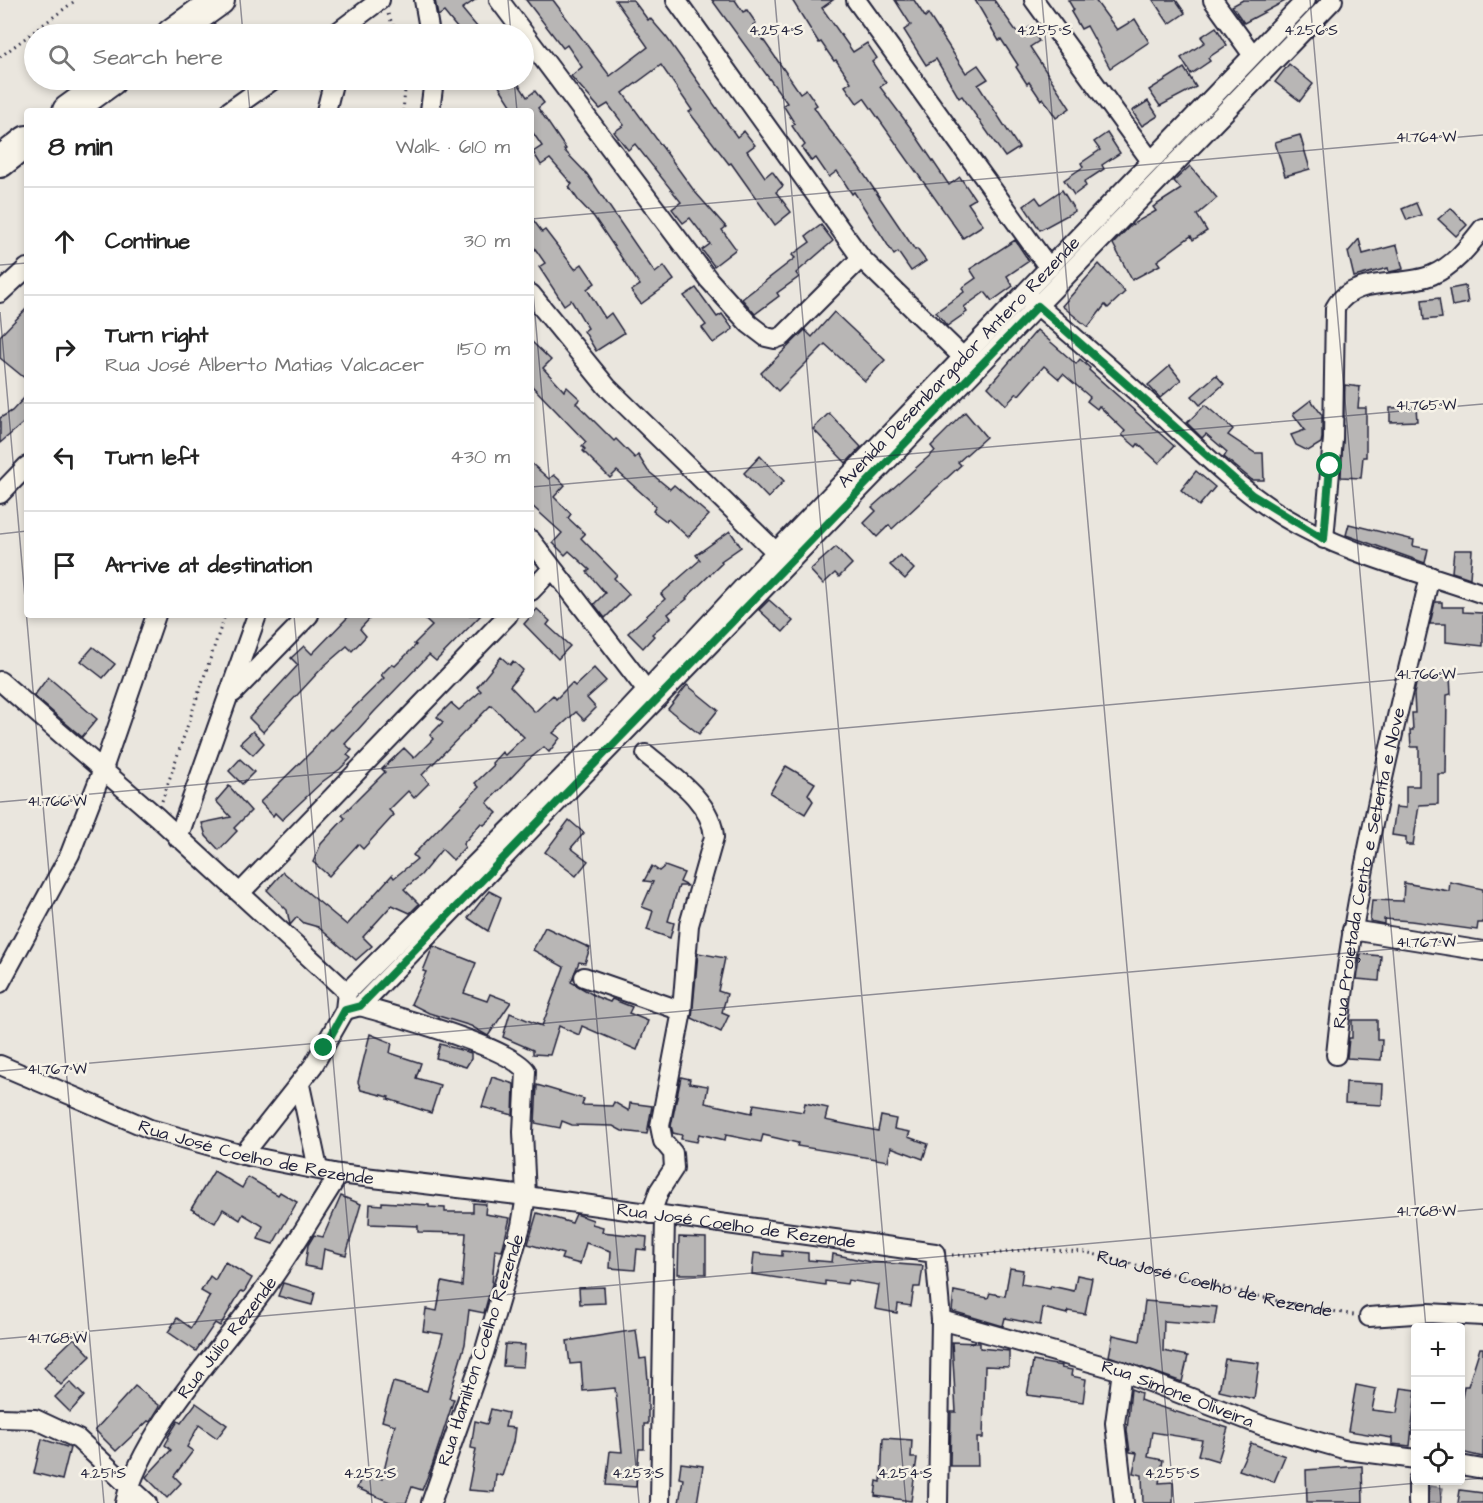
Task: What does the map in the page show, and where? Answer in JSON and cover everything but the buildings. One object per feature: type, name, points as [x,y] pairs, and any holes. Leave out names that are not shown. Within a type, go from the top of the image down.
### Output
[{"type":"main road","points":[[186,24],[219,0]]},
{"type":"main road","points":[[72,108],[97,90]]},
{"type":"main road","points":[[0,162],[24,143]]},
{"type":"street","points":[[423,0],[428,24]]},
{"type":"street","points":[[499,0],[517,24]]},
{"type":"street","points":[[676,0],[861,258],[977,370]]},
{"type":"street","points":[[856,0],[1049,268]]},
{"type":"street","points":[[1034,0],[1151,161]]},
{"type":"street","points":[[1213,0],[1252,54]]},
{"type":"street","name":"Avenida Desembargador Antero Rezende","points":[[718,626],[776,552],[977,370],[1031,300],[1049,268],[1306,0]]},
{"type":"street","name":"Avenida Desembargador Antero Rezende","points":[[243,1155],[300,1085],[351,1003],[679,667],[856,481],[963,358],[1031,300],[1334,0]]},
{"type":"street","points":[[351,24],[382,4]]},
{"type":"street","points":[[534,47],[709,280],[749,324],[766,337],[776,339],[783,336],[861,258]]},
{"type":"street","points":[[233,108],[259,90]]},
{"type":"street","points":[[327,108],[331,90]]},
{"type":"street","points":[[430,108],[433,90]]},
{"type":"street","points":[[1324,539],[1333,438],[1332,343],[1335,308],[1344,294],[1355,289],[1405,282],[1435,274],[1463,252],[1483,228]]},
{"type":"street","points":[[0,293],[24,271]]},
{"type":"street","points":[[534,298],[607,387],[776,552]]},
{"type":"street","points":[[1031,300],[1252,495],[1324,539],[1483,594]]},
{"type":"street","points":[[0,494],[24,469]]},
{"type":"street","points":[[534,544],[647,691]]},
{"type":"street","points":[[534,588],[552,569]]},
{"type":"street","name":"Rua Projetada Cento e Setenta e Nove","points":[[1336,1055],[1362,868],[1430,576]]},
{"type":"street","points":[[0,983],[70,854],[103,769],[155,618]]},
{"type":"street","points":[[178,838],[256,618]]},
{"type":"street","points":[[230,696],[306,618]]},
{"type":"street","points":[[240,893],[505,618]]},
{"type":"street","name":"Avenida Desembargador Antero Rezende","points":[[471,880],[647,691],[679,667]]},
{"type":"street","points":[[0,681],[103,769],[240,893],[351,1003]]},
{"type":"street","points":[[646,754],[693,796],[709,815],[713,826],[712,849],[699,883],[689,925],[682,1011],[660,1126],[663,1141],[673,1153],[674,1168],[659,1191],[660,1503]]},
{"type":"street","points":[[1352,930],[1483,951]]},
{"type":"street","points":[[584,977],[682,1011]]},
{"type":"street","name":"Rua Hamilton Coelho Rezende","points":[[351,1003],[469,1041],[520,1064],[526,1071],[523,1132],[526,1196],[521,1226],[502,1296],[431,1503]]},
{"type":"street","name":"Rua José Coelho de Rezende","points":[[0,1065],[150,1129],[243,1155],[339,1174],[526,1196],[935,1253]]},
{"type":"street","points":[[0,1082],[22,1076]]},
{"type":"street","points":[[300,1085],[318,1169]]},
{"type":"street","name":"Rua Júlio Rezende","points":[[127,1494],[164,1421],[265,1289],[339,1174]]},
{"type":"street","points":[[935,1253],[941,1320],[938,1503]]},
{"type":"street","points":[[1369,1317],[1427,1320],[1483,1316]]},
{"type":"street","name":"Rua Simone Oliveira","points":[[941,1320],[1122,1371],[1263,1426],[1347,1450],[1411,1458]]},
{"type":"street","points":[[1122,1371],[1115,1423],[1124,1503]]},
{"type":"street","points":[[0,1418],[34,1419],[59,1428],[78,1439],[127,1494],[147,1503]]},
{"type":"street","points":[[1465,1466],[1483,1468]]},
{"type":"street","points":[[1418,1485],[1418,1503]]},
{"type":"path","points":[[44,24],[76,0]]},
{"type":"path","points":[[382,4],[392,24]]},
{"type":"path","points":[[0,57],[24,39]]},
{"type":"path","points":[[403,108],[405,90]]},
{"type":"path","points":[[157,817],[224,618]]},
{"type":"path","name":"Rua José Coelho de Rezende","points":[[935,1253],[985,1255],[1048,1249],[1085,1252],[1278,1301],[1369,1317]]},
{"type":"shaded area","points":[[1430,1486],[1443,1488],[1440,1503],[1427,1503]]},
{"type":"route","points":[[324,1048],[345,1010],[360,1006],[1038,306],[1252,495],[1324,539],[1330,466]]}]
